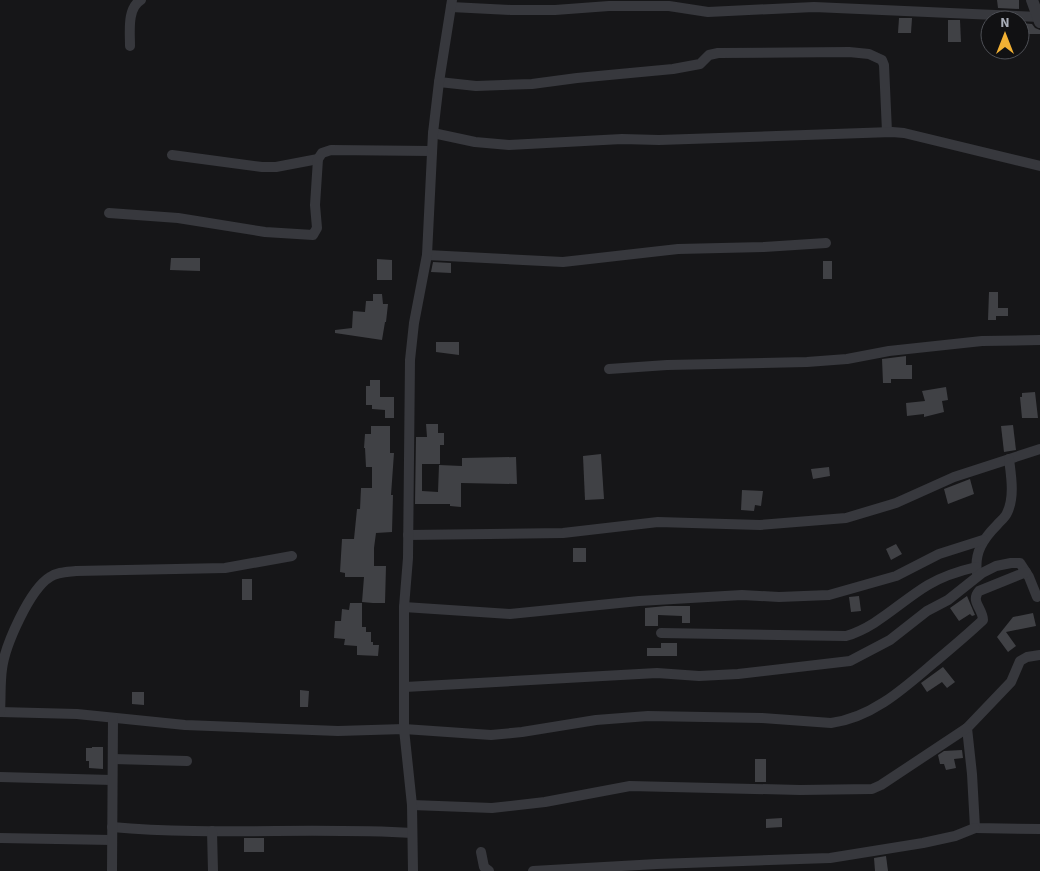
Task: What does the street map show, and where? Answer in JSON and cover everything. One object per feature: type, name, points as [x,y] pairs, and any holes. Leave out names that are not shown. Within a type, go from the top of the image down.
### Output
[{"type":"street","points":[[130,46],[132,10],[136,3],[141,0]]},
{"type":"street","points":[[413,871],[412,805],[404,729],[404,608],[408,535],[411,346],[427,255],[431,151],[438,82],[452,4],[520,10],[555,10],[609,6],[669,6],[708,12],[814,7],[1039,18],[1032,0]]},
{"type":"street","points":[[438,82],[476,86],[532,84],[673,69],[700,64],[706,56],[718,53],[824,51],[870,54],[882,60],[884,65],[887,132]]},
{"type":"street","points":[[433,133],[475,142],[509,145],[622,139],[659,140],[904,132],[1040,166]]},
{"type":"street","points":[[109,213],[178,218],[265,232],[313,235],[317,228],[315,205],[318,159],[322,153],[331,150],[431,151]]},
{"type":"street","points":[[172,155],[269,167],[318,159]]},
{"type":"street","points":[[427,255],[563,262],[678,249],[764,247],[826,242]]},
{"type":"street","points":[[609,369],[667,365],[807,362],[847,359],[889,351],[982,341],[1040,340]]},
{"type":"street","points":[[408,535],[563,533],[658,522],[760,525],[846,518],[896,503],[954,477],[1040,450]]},
{"type":"street","points":[[405,687],[657,673],[699,676],[738,674],[850,661],[890,640],[927,611],[948,600],[976,572],[979,549],[983,540],[1006,516],[1009,509],[1012,496],[1012,479],[1009,459]]},
{"type":"street","points":[[404,608],[510,614],[658,600],[742,595],[779,597],[829,595],[896,576],[939,554],[983,540]]},
{"type":"street","points":[[292,556],[225,568],[76,571],[57,573],[49,577],[27,603],[6,650],[2,668],[0,712],[77,714],[185,724],[338,731],[404,729],[506,734],[574,722],[648,716],[762,718],[830,723],[840,722],[878,707],[895,696],[983,620],[983,615],[975,599],[980,591],[1026,572]]},
{"type":"street","points":[[661,633],[846,636],[865,628],[929,584],[951,573],[976,572],[1011,563],[1020,563],[1037,596]]},
{"type":"street","points":[[412,805],[492,808],[545,802],[630,786],[800,790],[872,789],[881,786],[967,728],[1012,682],[1020,661],[1027,657],[1040,655]]},
{"type":"street","points":[[112,871],[113,718]]},
{"type":"street","points":[[967,728],[975,828]]},
{"type":"street","points":[[113,759],[187,761]]},
{"type":"street","points":[[0,777],[112,780]]},
{"type":"street","points":[[112,827],[212,832],[345,830],[412,833]]},
{"type":"street","points":[[533,871],[656,868],[830,858],[923,843],[955,836],[975,828],[1040,829]]},
{"type":"street","points":[[212,832],[213,871]]},
{"type":"street","points":[[0,838],[112,840]]},
{"type":"street","points":[[481,852],[484,867],[489,871]]},
{"type":"building","points":[[997,0],[1019,0],[1019,9],[998,8]]},
{"type":"building","points":[[899,18],[912,18],[911,33],[898,33]]},
{"type":"building","points":[[948,20],[960,20],[961,42],[948,42]]},
{"type":"building","points":[[1030,24],[1040,30],[1040,34],[1030,34]]},
{"type":"building","points":[[171,258],[200,258],[200,271],[170,270]]},
{"type":"building","points":[[377,259],[392,260],[392,280],[377,280]]},
{"type":"building","points":[[823,261],[832,261],[832,279],[823,279]]},
{"type":"building","points":[[433,262],[451,263],[451,273],[431,272]]},
{"type":"building","points":[[989,292],[998,292],[998,308],[1008,308],[1008,316],[996,316],[996,320],[988,320]]},
{"type":"building","points":[[373,294],[382,294],[383,304],[388,304],[382,340],[335,333],[335,330],[352,328],[353,311],[365,312],[366,301],[373,301]]},
{"type":"building","points":[[436,342],[459,342],[459,355],[436,352]]},
{"type":"building","points":[[906,356],[906,365],[912,365],[912,379],[891,379],[891,383],[883,383],[882,359]]},
{"type":"building","points":[[370,380],[380,380],[380,397],[394,397],[394,418],[385,418],[385,410],[372,409],[372,405],[366,405],[366,386],[370,386]]},
{"type":"building","points":[[946,387],[948,400],[942,401],[944,412],[924,417],[924,414],[907,416],[906,403],[925,401],[922,391]]},
{"type":"building","points":[[1035,392],[1038,418],[1022,418],[1020,397],[1022,397],[1022,393]]},
{"type":"building","points":[[426,424],[438,424],[438,433],[444,433],[444,445],[440,445],[440,464],[422,464],[422,491],[438,492],[439,465],[462,466],[462,458],[516,457],[517,484],[461,483],[461,507],[450,506],[450,504],[415,504],[416,437],[427,437]]},
{"type":"building","points":[[1013,425],[1016,450],[1004,452],[1001,426]]},
{"type":"building","points":[[371,426],[390,426],[390,453],[394,453],[391,495],[393,495],[392,532],[376,533],[374,548],[374,566],[386,566],[385,603],[362,602],[364,577],[345,577],[345,573],[340,572],[342,539],[354,539],[357,509],[360,509],[361,488],[372,488],[372,467],[366,467],[364,448],[365,434],[371,434]]},
{"type":"building","points":[[601,454],[604,499],[585,500],[583,456]]},
{"type":"building","points":[[829,467],[830,476],[813,479],[811,469]]},
{"type":"building","points":[[970,479],[974,494],[948,504],[944,489]]},
{"type":"building","points":[[742,490],[763,491],[761,506],[755,505],[754,511],[741,510]]},
{"type":"building","points":[[896,544],[902,554],[891,560],[886,549]]},
{"type":"building","points":[[573,548],[586,548],[586,562],[573,562]]},
{"type":"building","points":[[242,579],[252,579],[252,600],[242,600]]},
{"type":"building","points":[[859,596],[861,611],[851,612],[849,597]]},
{"type":"building","points":[[967,596],[975,615],[972,616],[970,614],[959,621],[950,608]]},
{"type":"building","points":[[350,603],[362,603],[362,627],[366,627],[366,632],[371,632],[371,642],[373,642],[373,645],[379,645],[378,656],[357,655],[357,646],[344,645],[345,639],[334,638],[335,621],[341,621],[342,609],[349,610]]},
{"type":"building","points":[[690,606],[690,623],[682,623],[682,616],[658,615],[658,626],[645,626],[645,608]]},
{"type":"building","points":[[1033,613],[1036,626],[1006,632],[1016,646],[1008,652],[997,637],[1013,617]]},
{"type":"building","points":[[661,643],[677,643],[677,656],[647,656],[647,648],[661,648]]},
{"type":"building","points":[[943,667],[955,682],[947,688],[942,682],[927,692],[921,683]]},
{"type":"building","points":[[300,690],[309,691],[308,707],[300,707]]},
{"type":"building","points":[[132,692],[144,692],[144,705],[132,704]]},
{"type":"building","points":[[103,747],[103,769],[89,768],[89,761],[86,761],[86,748]]},
{"type":"building","points":[[962,750],[963,758],[954,759],[956,768],[946,770],[944,764],[940,764],[938,755],[944,751]]},
{"type":"building","points":[[755,759],[766,759],[766,782],[755,782]]},
{"type":"building","points":[[782,818],[782,827],[766,828],[766,819]]},
{"type":"building","points":[[244,838],[264,838],[264,852],[244,852]]},
{"type":"building","points":[[886,856],[888,871],[875,871],[874,858]]}]
